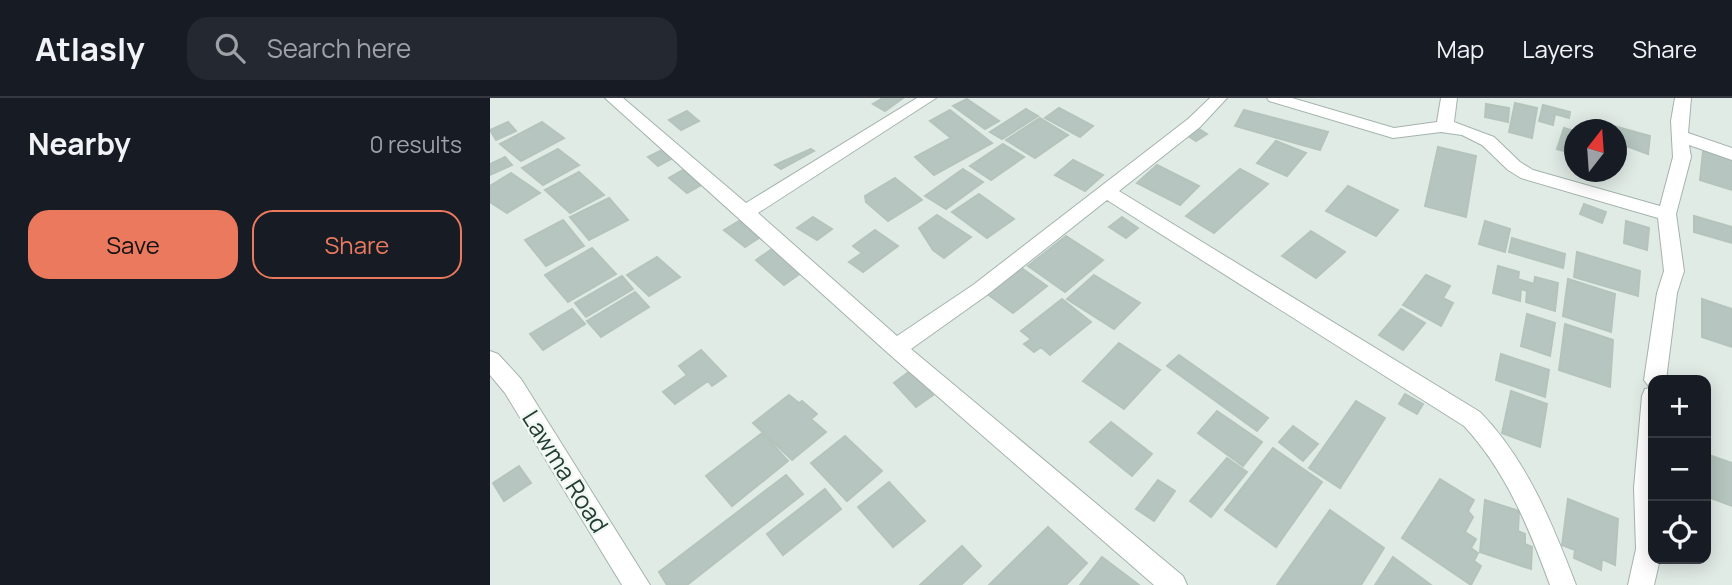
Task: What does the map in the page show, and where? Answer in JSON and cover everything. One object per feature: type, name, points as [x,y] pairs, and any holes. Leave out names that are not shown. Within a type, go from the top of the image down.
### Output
[{"type":"street","points":[[613,98],[896,348],[1174,585]]},
{"type":"street","points":[[745,212],[928,98]]},
{"type":"street","points":[[896,348],[980,290],[1107,192],[1154,152],[1194,123],[1219,98]]},
{"type":"street","points":[[1275,98],[1392,133],[1407,134],[1445,127],[1460,129],[1487,141],[1498,149],[1513,167],[1527,174],[1667,214]]},
{"type":"street","points":[[1445,127],[1449,98]]},
{"type":"street","points":[[1656,375],[1667,293],[1674,271],[1667,214],[1682,157],[1679,121],[1683,98]]},
{"type":"street","points":[[1680,136],[1732,154]]},
{"type":"street","points":[[1107,192],[1472,419],[1487,433],[1536,516],[1563,585]]},
{"type":"street","name":"Lawma Road","points":[[490,360],[513,386],[637,585]]},
{"type":"street","points":[[1641,585],[1648,549],[1646,488],[1650,438]]},
{"type":"building","points":[[883,98],[903,98],[885,111],[873,104]]},
{"type":"building","points":[[967,99],[999,121],[985,129],[953,106]]},
{"type":"building","points":[[1515,103],[1537,108],[1532,138],[1509,132]]},
{"type":"building","points":[[1486,104],[1509,108],[1508,122],[1485,117]]},
{"type":"building","points":[[1543,105],[1570,112],[1569,118],[1555,114],[1553,125],[1539,121]]},
{"type":"building","points":[[1059,108],[1093,126],[1080,137],[1045,118]]},
{"type":"building","points":[[1026,109],[1038,116],[1002,139],[990,132]]},
{"type":"building","points":[[950,110],[992,143],[934,175],[915,157],[951,138],[930,121]]},
{"type":"building","points":[[1244,110],[1328,132],[1320,150],[1235,126]]},
{"type":"building","points":[[687,111],[699,121],[681,130],[669,120]]},
{"type":"building","points":[[1040,118],[1068,135],[1035,158],[1006,140]]},
{"type":"building","points":[[508,122],[516,131],[496,140],[490,130]]},
{"type":"building","points":[[542,122],[564,138],[521,161],[500,144]]},
{"type":"building","points":[[1196,127],[1207,134],[1196,141],[1185,134]]},
{"type":"building","points":[[1564,128],[1564,151],[1557,149]]},
{"type":"building","points":[[1627,130],[1650,136],[1648,154],[1627,146]]},
{"type":"building","points":[[1276,141],[1306,153],[1287,176],[1257,163]]},
{"type":"building","points":[[1003,144],[1024,157],[991,180],[970,166]]},
{"type":"building","points":[[1438,147],[1476,156],[1466,217],[1425,206]]},
{"type":"building","points":[[558,149],[579,165],[543,185],[522,168]]},
{"type":"building","points":[[811,149],[814,151],[781,169],[775,165]]},
{"type":"building","points":[[662,150],[671,159],[658,166],[648,157]]},
{"type":"building","points":[[1703,151],[1732,160],[1732,190],[1700,180]]},
{"type":"building","points":[[505,157],[512,165],[490,175],[490,164]]},
{"type":"building","points":[[1073,160],[1103,175],[1085,191],[1055,175]]},
{"type":"building","points":[[1157,165],[1199,186],[1180,205],[1137,183]]},
{"type":"building","points":[[963,169],[983,182],[946,209],[925,196]]},
{"type":"building","points":[[1240,169],[1268,184],[1214,233],[1186,216]]},
{"type":"building","points":[[683,170],[701,185],[687,193],[669,178]]},
{"type":"building","points":[[579,172],[604,195],[570,213],[545,190]]},
{"type":"building","points":[[511,173],[540,193],[507,213],[490,202],[490,186]]},
{"type":"building","points":[[895,178],[922,200],[888,221],[866,202],[865,196]]},
{"type":"building","points":[[1348,186],[1398,210],[1376,236],[1326,211]]},
{"type":"building","points":[[979,194],[1014,219],[987,238],[952,212]]},
{"type":"building","points":[[609,198],[628,220],[589,240],[570,217]]},
{"type":"building","points":[[1584,204],[1606,212],[1602,223],[1580,214]]},
{"type":"building","points":[[937,215],[971,237],[944,258],[933,250],[919,228]]},
{"type":"building","points":[[1694,216],[1732,227],[1732,243],[1694,232]]},
{"type":"building","points":[[813,217],[832,229],[817,240],[797,228]]},
{"type":"building","points":[[1122,217],[1138,228],[1126,238],[1109,227]]},
{"type":"building","points":[[563,220],[584,246],[546,266],[525,240]]},
{"type":"building","points":[[739,221],[759,238],[745,247],[724,230]]},
{"type":"building","points":[[1485,221],[1510,229],[1505,252],[1479,244]]},
{"type":"building","points":[[1626,221],[1649,228],[1647,250],[1624,243]]},
{"type":"building","points":[[875,230],[898,246],[863,272],[849,262],[862,253],[853,246]]},
{"type":"building","points":[[1311,231],[1345,252],[1316,278],[1282,256]]},
{"type":"building","points":[[1066,236],[1103,260],[1065,292],[1028,266]]},
{"type":"building","points":[[1512,238],[1565,254],[1563,268],[1509,252]]},
{"type":"building","points":[[592,248],[616,274],[568,302],[545,275]]},
{"type":"building","points":[[772,249],[801,273],[784,285],[756,260]]},
{"type":"building","points":[[1577,252],[1640,271],[1638,296],[1574,277]]},
{"type":"building","points":[[657,257],[680,277],[649,296],[627,275]]},
{"type":"building","points":[[1498,266],[1519,272],[1518,279],[1534,284],[1535,277],[1558,283],[1555,311],[1526,302],[1527,291],[1521,289],[1520,301],[1493,293]]},
{"type":"building","points":[[1020,267],[1047,286],[1013,313],[986,293]]},
{"type":"building","points":[[1094,275],[1140,303],[1114,329],[1067,299]]},
{"type":"building","points":[[1426,275],[1450,286],[1443,298],[1453,303],[1441,326],[1403,305]]},
{"type":"building","points":[[622,276],[633,289],[586,317],[575,303]]},
{"type":"building","points":[[1568,279],[1615,294],[1611,332],[1563,316]]},
{"type":"building","points":[[635,292],[649,307],[601,337],[587,321]]},
{"type":"building","points":[[1062,299],[1091,322],[1050,355],[1041,347],[1034,352],[1024,344],[1031,339],[1021,331]]},
{"type":"building","points":[[1702,299],[1732,309],[1732,347],[1702,337]]},
{"type":"building","points":[[572,309],[585,324],[543,350],[530,334]]},
{"type":"building","points":[[1401,309],[1425,323],[1403,350],[1379,335]]},
{"type":"building","points":[[1527,314],[1555,323],[1550,356],[1521,346]]},
{"type":"building","points":[[1565,324],[1613,340],[1610,387],[1559,370]]},
{"type":"building","points":[[1119,343],[1160,370],[1124,409],[1083,381]]},
{"type":"building","points":[[701,350],[726,376],[712,386],[708,381],[675,404],[663,392],[687,375],[679,366]]},
{"type":"building","points":[[1501,354],[1549,370],[1545,397],[1496,380]]},
{"type":"building","points":[[1179,355],[1268,418],[1257,431],[1167,366]]},
{"type":"building","points":[[910,371],[933,395],[916,407],[894,383]]},
{"type":"building","points":[[1511,391],[1547,404],[1540,447],[1502,433]]},
{"type":"building","points":[[1405,394],[1423,404],[1417,414],[1399,404]]},
{"type":"building","points":[[789,395],[799,403],[802,401],[817,414],[811,419],[826,432],[792,460],[753,423]]},
{"type":"building","points":[[1356,401],[1385,418],[1340,488],[1309,468]]},
{"type":"building","points":[[1217,411],[1262,442],[1243,466],[1198,433]]},
{"type":"building","points":[[1111,422],[1152,454],[1132,476],[1090,442]]},
{"type":"building","points":[[1293,426],[1318,444],[1303,461],[1279,442]]},
{"type":"building","points":[[762,433],[788,461],[732,506],[706,476]]},
{"type":"building","points":[[845,436],[882,471],[847,501],[811,463]]},
{"type":"building","points":[[1273,448],[1322,482],[1276,547],[1225,510]]},
{"type":"building","points":[[1711,456],[1732,463],[1732,506],[1711,498]]},
{"type":"building","points":[[1227,458],[1247,472],[1211,517],[1190,501]]},
{"type":"building","points":[[519,466],[531,483],[504,501],[493,483]]},
{"type":"building","points":[[786,475],[803,494],[687,585],[667,585],[659,572]]},
{"type":"building","points":[[1440,479],[1474,500],[1468,511],[1473,517],[1465,532],[1476,539],[1471,548],[1478,553],[1474,561],[1481,566],[1471,585],[1402,538]]},
{"type":"building","points":[[1158,480],[1175,491],[1154,521],[1136,509]]},
{"type":"building","points":[[889,482],[925,521],[893,547],[858,507]]},
{"type":"building","points":[[825,489],[841,509],[783,555],[767,534]]},
{"type":"building","points":[[1568,499],[1618,519],[1615,565],[1602,559],[1601,570],[1574,558],[1575,550],[1562,545]]},
{"type":"building","points":[[1485,500],[1519,511],[1518,531],[1525,534],[1525,544],[1532,547],[1531,569],[1480,552]]},
{"type":"building","points":[[1330,510],[1384,548],[1361,585],[1277,585]]},
{"type":"building","points":[[1048,527],[1087,563],[1066,585],[989,585]]},
{"type":"building","points":[[962,546],[981,566],[961,585],[920,585]]},
{"type":"building","points":[[1102,557],[1139,585],[1080,585]]},
{"type":"building","points":[[1393,557],[1431,585],[1375,585]]}]
